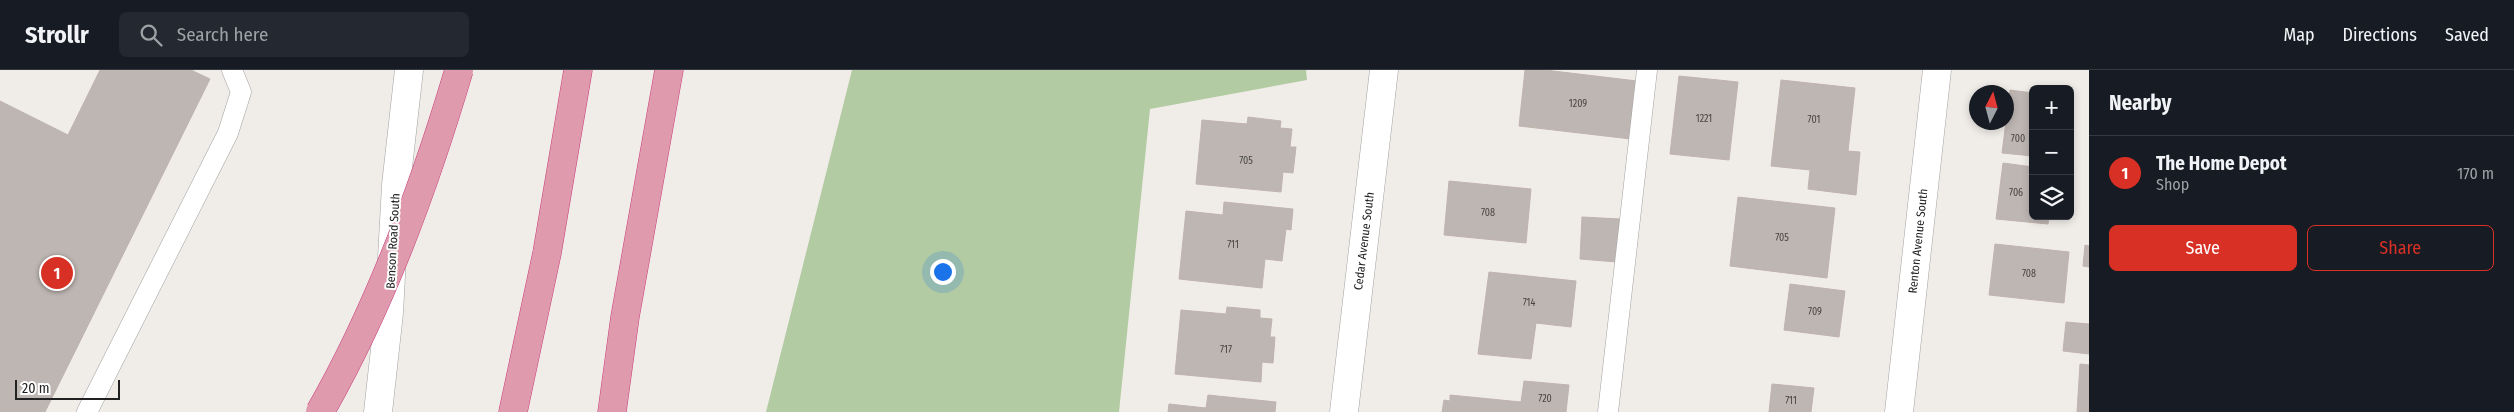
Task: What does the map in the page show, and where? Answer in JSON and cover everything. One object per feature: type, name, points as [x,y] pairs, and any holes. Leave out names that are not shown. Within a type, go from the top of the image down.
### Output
[{"type":"highway","points":[[320,412],[349,357],[400,244],[422,186],[459,70]]},
{"type":"highway","points":[[513,412],[547,253],[578,70]]},
{"type":"highway","points":[[612,412],[625,317],[669,70]]},
{"type":"highway","points":[[604,412],[625,317]]},
{"type":"street","name":"Benson Road South","points":[[378,412],[390,312],[396,184],[409,70]]},
{"type":"street","name":"Cedar Avenue South","points":[[1344,412],[1384,70]]},
{"type":"street","name":"Renton Avenue South","points":[[1899,412],[1937,70]]},
{"type":"lane","points":[[86,412],[228,133],[240,92],[232,70]]},
{"type":"lane","points":[[1608,412],[1647,70]]},
{"type":"green space","points":[[852,70],[1306,70],[1307,80],[1150,109],[1119,412],[766,412]]},
{"type":"building","points":[[100,70],[191,70],[210,79],[45,412],[0,412],[0,101],[68,135]]},
{"type":"building","points":[[1525,70],[1545,70],[1637,81],[1631,139],[1519,126]]},
{"type":"building","points":[[1679,76],[1738,82],[1729,160],[1670,154]]},
{"type":"building","points":[[1781,80],[1855,88],[1848,151],[1860,152],[1856,195],[1808,189],[1810,170],[1771,166]]},
{"type":"building","points":[[2014,91],[2029,92],[2029,156],[2002,153],[2005,130],[2014,130]]},
{"type":"building","points":[[1248,117],[1281,121],[1280,128],[1292,129],[1290,147],[1296,147],[1293,173],[1283,172],[1281,192],[1196,184],[1202,120],[1247,124]]},
{"type":"building","points":[[2003,163],[2029,166],[2029,220],[2048,220],[2048,224],[1996,219]]},
{"type":"building","points":[[1449,181],[1531,189],[1526,243],[1444,235]]},
{"type":"building","points":[[1738,197],[1835,208],[1827,278],[1730,266]]},
{"type":"building","points":[[1224,202],[1293,209],[1291,230],[1286,229],[1282,261],[1265,259],[1262,288],[1179,279],[1186,211],[1223,215]]},
{"type":"building","points":[[1582,217],[1620,219],[1617,262],[1580,259]]},
{"type":"building","points":[[1995,244],[2069,252],[2064,303],[1989,295]]},
{"type":"building","points":[[2085,245],[2089,246],[2089,267],[2083,266]]},
{"type":"building","points":[[1489,272],[1576,281],[1571,327],[1536,323],[1531,359],[1478,354]]},
{"type":"building","points":[[1790,284],[1845,291],[1839,337],[1784,330]]},
{"type":"building","points":[[1227,307],[1260,310],[1260,318],[1272,319],[1270,337],[1275,337],[1273,363],[1262,362],[1261,382],[1175,374],[1181,310],[1226,314]]},
{"type":"building","points":[[2066,322],[2089,324],[2089,354],[2063,351]]},
{"type":"building","points":[[2080,364],[2089,365],[2089,412],[2077,412]]},
{"type":"building","points":[[1524,381],[1569,385],[1566,412],[1442,412],[1444,400],[1450,401],[1450,395],[1521,402]]},
{"type":"building","points":[[1772,384],[1814,388],[1811,412],[1769,412]]},
{"type":"building","points":[[1208,395],[1276,402],[1275,412],[1168,412],[1169,404],[1206,408]]},
{"type":"place","name":"The Home Depot","points":[[57,273]]}]
